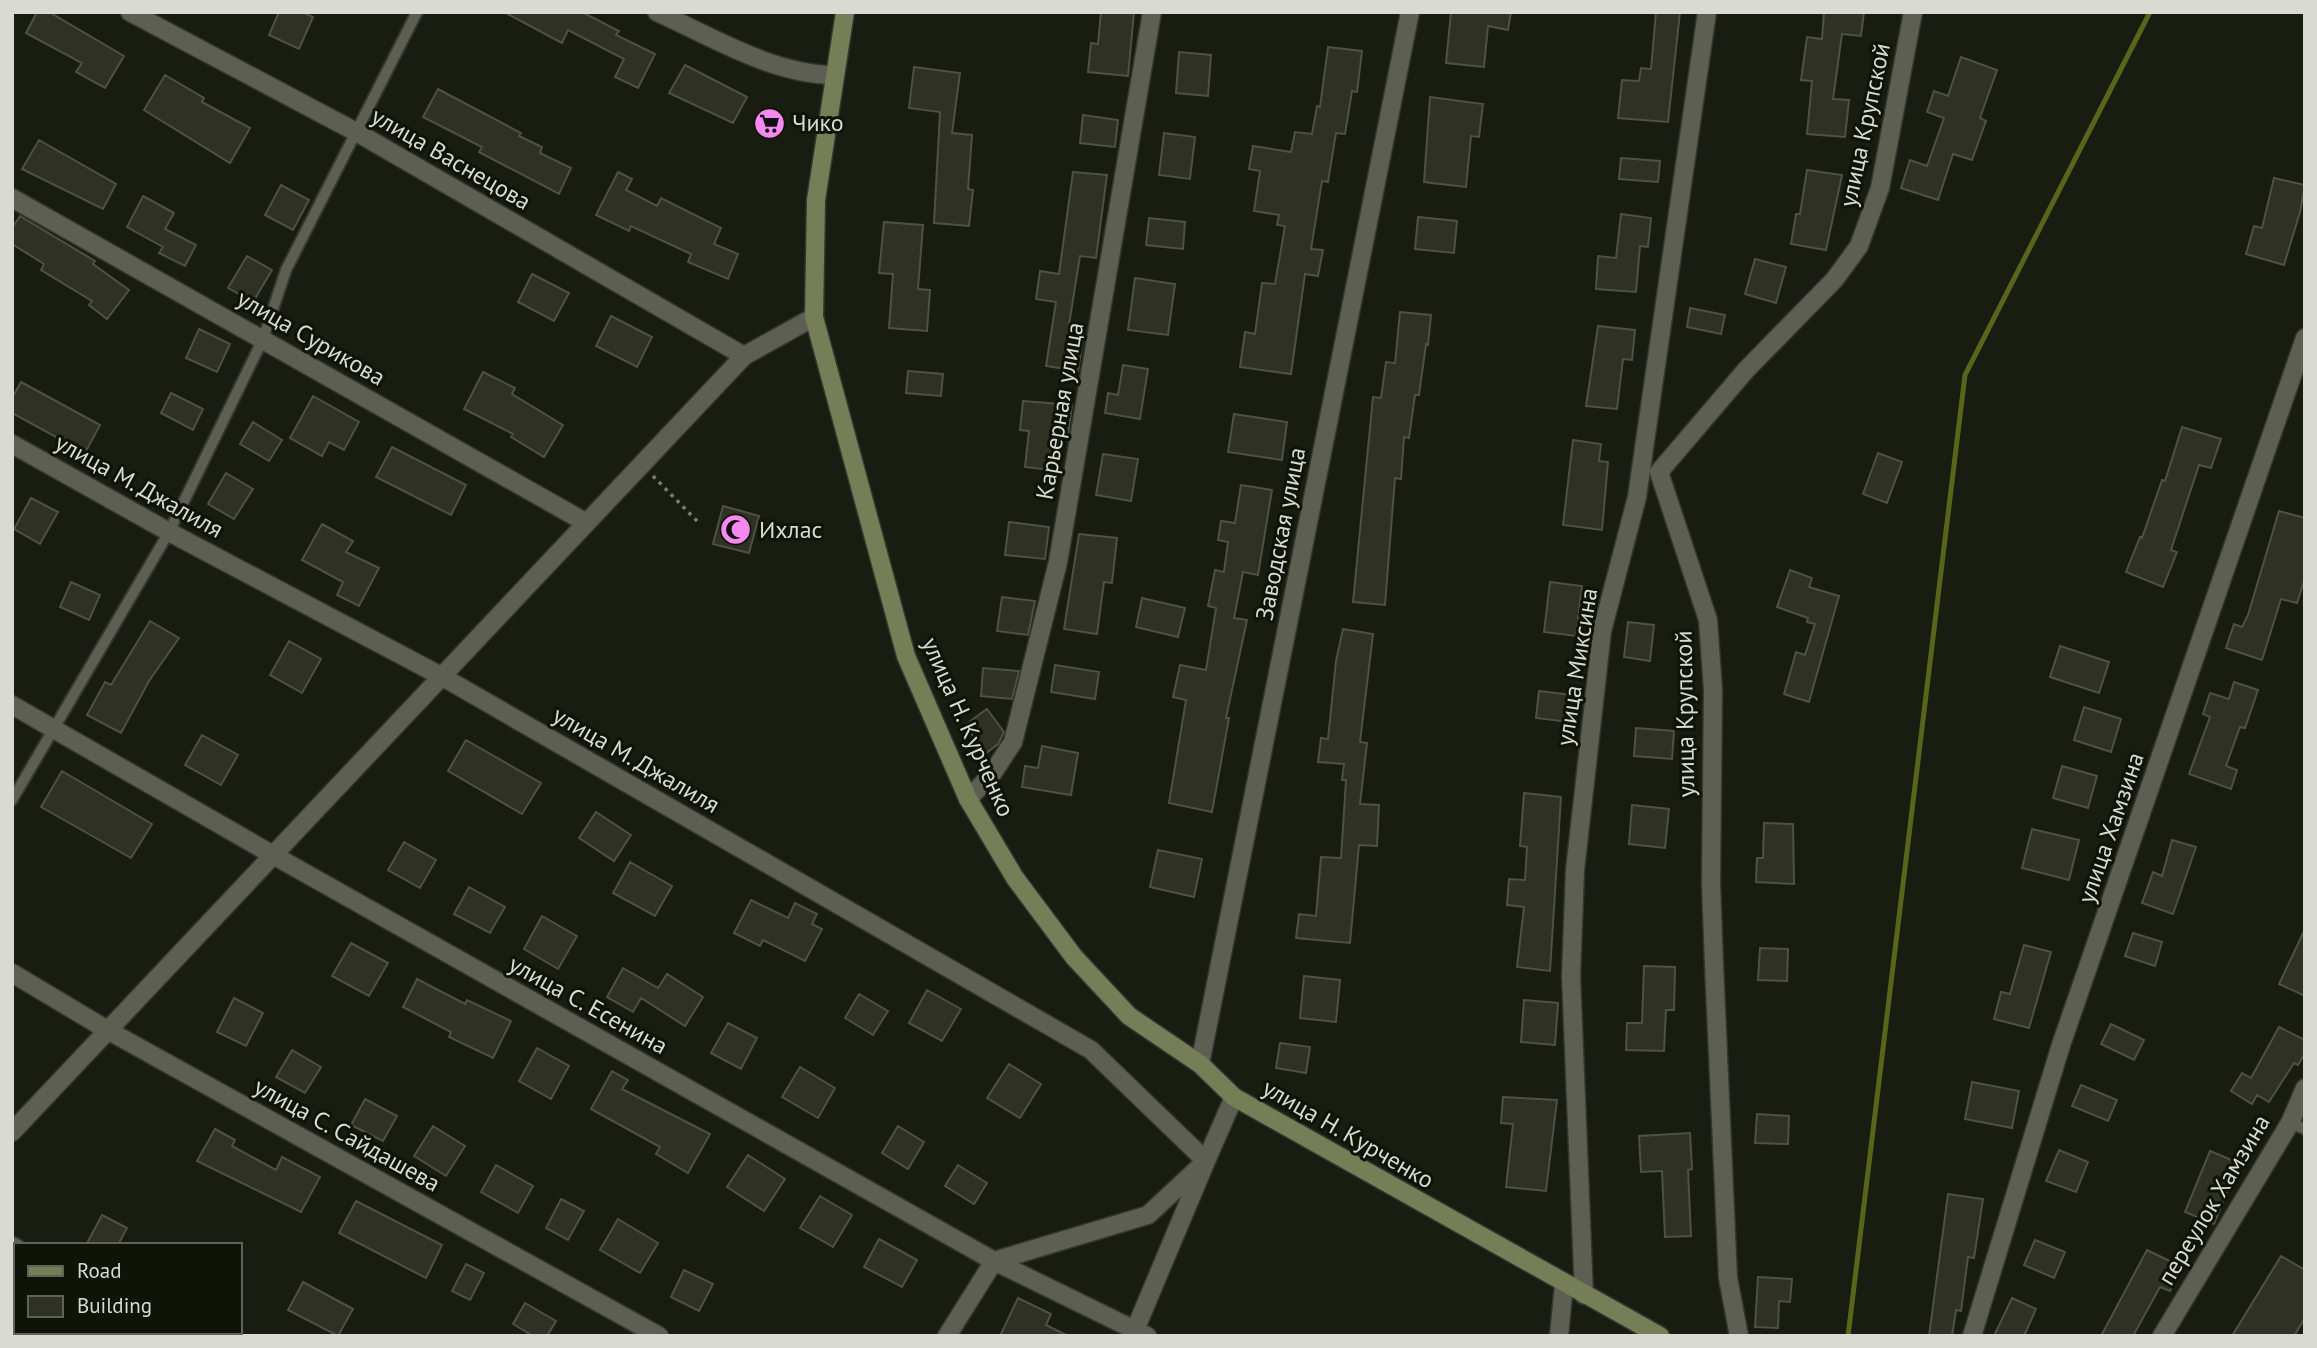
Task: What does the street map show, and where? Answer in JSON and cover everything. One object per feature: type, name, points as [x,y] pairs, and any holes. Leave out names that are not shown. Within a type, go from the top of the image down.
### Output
[{"type":"main road","name":"улица Н. Курченко","points":[[845,12],[833,75],[816,200],[814,317],[906,656],[968,799],[1015,878],[1074,957],[1129,1016],[1200,1065],[1234,1097],[1660,1336]]},
{"type":"street","name":"улица Васнецова","points":[[130,12],[358,133],[744,356]]},
{"type":"street","points":[[657,12],[782,67],[810,75],[833,75]]},
{"type":"street","name":"Карьерная улица","points":[[968,799],[992,774],[1013,742],[1058,562],[1152,12]]},
{"type":"street","name":"Заводская улица","points":[[1200,1065],[1410,12]]},
{"type":"street","name":"улица Миксина","points":[[1584,1295],[1571,976],[1575,870],[1602,631],[1637,498],[1706,12]]},
{"type":"street","name":"улица Крупской","points":[[1739,1336],[1728,1278],[1714,979],[1711,883],[1713,690],[1708,620],[1659,472],[1746,370],[1835,279],[1859,246],[1880,188],[1913,12]]},
{"type":"street","name":"улица Сурикова","points":[[12,198],[585,522]]},
{"type":"street","points":[[12,1132],[744,356],[814,317]]},
{"type":"street","name":"улица Хамзина","points":[[1972,1336],[2061,1045],[2305,338]]},
{"type":"street","points":[[1648,417],[1659,472]]},
{"type":"street","name":"улица М. Джалиля","points":[[12,444],[169,532],[441,676],[1091,1050],[1206,1161]]},
{"type":"street","name":"улица С. Есенина","points":[[12,705],[272,855],[994,1261],[1141,1333]]},
{"type":"street","name":"улица С. Сайдашева","points":[[12,973],[109,1031],[659,1336]]},
{"type":"street","name":"переулок Хамзина","points":[[2162,1336],[2297,1126],[2305,1088]]},
{"type":"street","points":[[1141,1333],[1206,1161],[1234,1097]]},
{"type":"street","points":[[947,1336],[994,1261],[1148,1215],[1206,1161]]},
{"type":"street","points":[[1559,1336],[1564,1284]]},
{"type":"lane","points":[[12,800],[169,532],[263,339],[286,270],[358,133],[417,12]]},
{"type":"path","points":[[642,463],[698,522]]},
{"type":"building","points":[[37,12],[49,12],[124,56],[105,88],[76,72],[82,63],[26,33]]},
{"type":"building","points":[[279,12],[302,12],[313,17],[299,49],[269,35]]},
{"type":"building","points":[[504,12],[582,12],[619,31],[616,35],[655,54],[638,88],[615,77],[624,59],[568,30],[562,43]]},
{"type":"building","points":[[1101,12],[1134,12],[1128,76],[1088,72],[1091,43],[1098,44]]},
{"type":"building","points":[[1451,12],[1511,12],[1508,30],[1488,26],[1484,67],[1446,63]]},
{"type":"building","points":[[1656,12],[1680,12],[1668,122],[1618,118],[1622,80],[1639,81],[1641,68],[1651,69]]},
{"type":"building","points":[[1824,12],[1864,12],[1861,36],[1842,34],[1833,99],[1849,100],[1845,137],[1807,134],[1812,81],[1801,80],[1807,37],[1822,39]]},
{"type":"building","points":[[1328,47],[1362,51],[1357,92],[1352,91],[1345,134],[1336,133],[1328,182],[1322,181],[1311,249],[1323,250],[1318,276],[1305,274],[1291,374],[1240,367],[1245,332],[1255,334],[1262,283],[1275,284],[1285,226],[1277,225],[1279,215],[1254,211],[1260,171],[1249,169],[1253,146],[1291,152],[1295,132],[1312,134],[1317,106],[1320,107]]},
{"type":"building","points":[[1179,52],[1211,55],[1208,96],[1176,93]]},
{"type":"building","points":[[1961,57],[1997,70],[1980,118],[1986,121],[1972,160],[1953,154],[1938,200],[1901,188],[1910,160],[1927,166],[1944,118],[1927,112],[1934,91],[1948,96]]},
{"type":"building","points":[[685,65],[747,97],[733,123],[669,93]]},
{"type":"building","points":[[914,67],[960,73],[952,133],[972,135],[968,189],[973,190],[969,226],[934,223],[940,112],[909,108]]},
{"type":"building","points":[[165,75],[204,98],[202,102],[250,128],[230,163],[144,110]]},
{"type":"building","points":[[438,89],[521,133],[519,136],[542,147],[540,153],[571,168],[559,194],[479,152],[482,147],[423,117]]},
{"type":"building","points":[[1430,97],[1483,104],[1479,137],[1471,136],[1466,187],[1424,182]]},
{"type":"building","points":[[1083,115],[1118,120],[1115,147],[1080,143]]},
{"type":"building","points":[[1164,133],[1195,137],[1190,179],[1159,175]]},
{"type":"building","points":[[39,140],[116,184],[103,209],[22,169]]},
{"type":"building","points":[[1621,158],[1660,161],[1658,182],[1619,179]]},
{"type":"building","points":[[1807,170],[1842,175],[1826,250],[1791,244],[1796,214],[1800,214]]},
{"type":"building","points":[[618,172],[632,179],[626,190],[657,206],[661,198],[721,228],[714,244],[738,254],[728,279],[688,262],[691,254],[631,226],[629,231],[596,215]]},
{"type":"building","points":[[1073,172],[1107,175],[1096,258],[1080,256],[1068,331],[1084,333],[1078,371],[1046,366],[1056,302],[1036,299],[1040,271],[1059,274]]},
{"type":"building","points":[[2274,178],[2305,185],[2284,265],[2246,254],[2254,226],[2262,228]]},
{"type":"building","points":[[281,185],[309,200],[293,230],[265,215]]},
{"type":"building","points":[[143,196],[174,213],[165,229],[196,245],[185,266],[159,253],[163,247],[127,227]]},
{"type":"building","points":[[1621,214],[1651,218],[1648,247],[1640,246],[1636,292],[1596,289],[1598,256],[1616,258]]},
{"type":"building","points":[[20,216],[95,261],[93,264],[129,290],[107,319],[89,305],[92,301],[41,270],[44,264],[12,244],[12,228]]},
{"type":"building","points":[[1418,217],[1457,221],[1454,253],[1415,249]]},
{"type":"building","points":[[1149,218],[1185,222],[1183,249],[1146,245]]},
{"type":"building","points":[[884,222],[923,225],[918,289],[930,290],[927,331],[889,328],[893,274],[879,273]]},
{"type":"building","points":[[247,256],[272,270],[253,302],[228,288]]},
{"type":"building","points":[[1755,259],[1786,267],[1776,303],[1745,294]]},
{"type":"building","points":[[532,274],[569,293],[554,321],[518,302]]},
{"type":"building","points":[[1135,278],[1175,284],[1168,335],[1128,330]]},
{"type":"building","points":[[1690,308],[1725,315],[1721,334],[1687,327]]},
{"type":"building","points":[[1400,312],[1431,315],[1428,345],[1426,344],[1419,395],[1415,395],[1409,438],[1404,437],[1401,479],[1395,478],[1385,605],[1353,602],[1373,397],[1381,398],[1386,362],[1395,363]]},
{"type":"building","points":[[611,316],[652,337],[637,367],[596,346]]},
{"type":"building","points":[[1598,326],[1635,330],[1632,360],[1623,359],[1617,409],[1586,406]]},
{"type":"building","points":[[199,329],[230,344],[217,372],[186,358]]},
{"type":"building","points":[[1123,365],[1148,369],[1140,419],[1105,413],[1108,393],[1118,395]]},
{"type":"building","points":[[908,371],[943,374],[941,396],[906,393]]},
{"type":"building","points":[[483,372],[515,388],[512,394],[563,425],[544,457],[511,437],[513,434],[464,409]]},
{"type":"building","points":[[21,382],[100,425],[85,453],[12,413],[12,398]]},
{"type":"building","points":[[171,393],[203,409],[193,430],[161,413]]},
{"type":"building","points":[[313,396],[359,422],[344,450],[329,442],[322,456],[290,438]]},
{"type":"building","points":[[1023,401],[1072,405],[1068,435],[1062,434],[1058,471],[1025,467],[1029,431],[1020,430]]},
{"type":"building","points":[[1234,414],[1287,422],[1282,460],[1228,452]]},
{"type":"building","points":[[253,422],[282,440],[269,461],[240,444]]},
{"type":"building","points":[[2182,427],[2221,439],[2211,468],[2199,465],[2171,550],[2177,552],[2163,587],[2126,572],[2140,537],[2142,538],[2162,480],[2165,481]]},
{"type":"building","points":[[1573,440],[1601,444],[1599,461],[1608,462],[1602,530],[1563,525]]},
{"type":"building","points":[[392,447],[466,485],[451,515],[376,477]]},
{"type":"building","points":[[1878,453],[1902,462],[1887,503],[1863,494]]},
{"type":"building","points":[[1103,454],[1138,459],[1131,501],[1096,495]]},
{"type":"building","points":[[226,473],[253,489],[234,519],[208,504]]},
{"type":"building","points":[[1241,485],[1272,490],[1258,575],[1243,572],[1234,618],[1247,620],[1226,718],[1229,718],[1212,812],[1169,803],[1186,700],[1173,697],[1180,665],[1206,670],[1216,608],[1208,606],[1215,570],[1224,572],[1228,542],[1218,540],[1221,521],[1235,523]]},
{"type":"building","points":[[31,498],[58,512],[40,544],[14,529]]},
{"type":"building","name":"Ихлас","points":[[723,506],[759,516],[749,553],[713,544]]},
{"type":"building","points":[[2279,511],[2305,518],[2305,578],[2297,603],[2281,599],[2262,660],[2226,648],[2234,624],[2242,627],[2248,615]]},
{"type":"building","points":[[1009,522],[1049,527],[1045,559],[1005,555]]},
{"type":"building","points":[[322,524],[353,541],[346,552],[379,568],[359,606],[337,595],[343,582],[302,560]]},
{"type":"building","points":[[1079,534],[1117,538],[1112,583],[1104,582],[1097,634],[1064,629]]},
{"type":"building","points":[[1790,570],[1812,578],[1809,587],[1839,596],[1809,702],[1784,694],[1796,652],[1805,655],[1815,624],[1807,622],[1808,618],[1777,607]]},
{"type":"building","points":[[71,582],[100,595],[89,620],[60,607]]},
{"type":"building","points":[[1550,582],[1582,586],[1576,636],[1544,632]]},
{"type":"building","points":[[1002,597],[1035,601],[1028,635],[997,631]]},
{"type":"building","points":[[1142,598],[1185,608],[1178,637],[1136,627]]},
{"type":"building","points":[[150,621],[179,638],[149,681],[121,733],[87,715],[105,682],[111,685]]},
{"type":"building","points":[[1628,622],[1654,625],[1650,661],[1624,657]]},
{"type":"building","points":[[1343,629],[1373,634],[1360,742],[1367,743],[1360,804],[1379,805],[1377,846],[1359,845],[1350,943],[1296,938],[1299,914],[1316,916],[1321,857],[1341,858],[1346,780],[1342,780],[1344,764],[1318,762],[1321,738],[1328,739],[1336,661]]},
{"type":"building","points":[[289,641],[321,659],[302,693],[270,675]]},
{"type":"building","points":[[2060,646],[2109,662],[2099,693],[2050,677]]},
{"type":"building","points":[[1055,665],[1099,672],[1095,699],[1051,692]]},
{"type":"building","points":[[983,668],[1019,671],[1012,699],[981,696]]},
{"type":"building","points":[[2234,682],[2258,690],[2245,728],[2240,727],[2226,766],[2237,770],[2231,789],[2189,774],[2210,717],[2203,714],[2210,693],[2229,699]]},
{"type":"building","points":[[1539,691],[1573,695],[1569,722],[1536,718]]},
{"type":"building","points":[[2084,707],[2121,719],[2111,752],[2074,740]]},
{"type":"building","points":[[987,709],[1004,732],[998,744],[985,754],[965,725]]},
{"type":"building","points":[[1636,728],[1674,731],[1672,759],[1634,756]]},
{"type":"building","points":[[202,735],[238,755],[221,785],[185,765]]},
{"type":"building","points":[[466,740],[541,783],[522,814],[448,771]]},
{"type":"building","points":[[1042,746],[1078,753],[1071,795],[1022,787],[1025,766],[1038,768]]},
{"type":"building","points":[[2062,766],[2097,776],[2088,808],[2053,798]]},
{"type":"building","points":[[62,771],[152,824],[131,858],[41,807]]},
{"type":"building","points":[[1524,793],[1561,797],[1550,971],[1517,967],[1524,907],[1507,905],[1509,879],[1525,880],[1527,847],[1520,846]]},
{"type":"building","points":[[1632,805],[1669,809],[1665,848],[1629,844]]},
{"type":"building","points":[[596,812],[631,835],[614,861],[579,838]]},
{"type":"building","points":[[1764,823],[1793,824],[1794,884],[1756,882],[1757,858],[1763,858]]},
{"type":"building","points":[[2032,829],[2079,840],[2069,880],[2022,868]]},
{"type":"building","points":[[2172,840],[2196,847],[2173,914],[2142,903],[2153,872],[2162,876]]},
{"type":"building","points":[[404,842],[436,860],[420,888],[388,870]]},
{"type":"building","points":[[1158,850],[1202,859],[1194,897],[1150,887]]},
{"type":"building","points":[[630,862],[672,886],[655,916],[613,893]]},
{"type":"building","points":[[469,887],[505,907],[490,933],[454,914]]},
{"type":"building","points":[[751,900],[788,918],[795,903],[817,914],[812,924],[822,929],[805,961],[763,940],[760,946],[734,933]]},
{"type":"building","points":[[542,916],[577,936],[558,969],[524,949]]},
{"type":"building","points":[[2305,929],[2305,996],[2279,984]]},
{"type":"building","points":[[2133,933],[2162,942],[2155,966],[2125,956]]},
{"type":"building","points":[[351,943],[388,963],[369,996],[332,976]]},
{"type":"building","points":[[2024,945],[2051,952],[2029,1028],[1994,1019],[2001,992],[2010,994]]},
{"type":"building","points":[[1760,948],[1788,949],[1787,981],[1758,980]]},
{"type":"building","points":[[1644,966],[1675,967],[1674,1010],[1666,1010],[1664,1051],[1626,1050],[1627,1023],[1642,1023]]},
{"type":"building","points":[[623,968],[658,988],[667,974],[703,997],[685,1026],[641,998],[633,1012],[607,997]]},
{"type":"building","points":[[1304,976],[1340,980],[1336,1022],[1300,1018]]},
{"type":"building","points":[[417,979],[465,1004],[467,1000],[511,1021],[493,1058],[449,1037],[451,1032],[403,1007]]},
{"type":"building","points":[[927,990],[961,1009],[942,1041],[909,1023]]},
{"type":"building","points":[[859,994],[888,1011],[873,1035],[845,1018]]},
{"type":"building","points":[[234,998],[263,1013],[246,1046],[217,1032]]},
{"type":"building","points":[[1524,1000],[1558,1003],[1555,1045],[1521,1042]]},
{"type":"building","points":[[728,1023],[757,1038],[741,1069],[711,1053]]},
{"type":"building","points":[[2111,1024],[2144,1040],[2134,1060],[2101,1044]]},
{"type":"building","points":[[2279,1027],[2305,1040],[2305,1053],[2298,1065],[2294,1063],[2269,1102],[2257,1095],[2252,1104],[2231,1091],[2242,1073],[2251,1078]]},
{"type":"building","points":[[1280,1043],[1310,1047],[1306,1073],[1276,1068]]},
{"type":"building","points":[[537,1048],[569,1066],[551,1099],[519,1081]]},
{"type":"building","points":[[292,1050],[321,1067],[305,1093],[276,1077]]},
{"type":"building","points":[[1009,1064],[1041,1084],[1020,1118],[987,1098]]},
{"type":"building","points":[[800,1067],[835,1088],[818,1118],[782,1097]]},
{"type":"building","points":[[612,1071],[628,1080],[622,1089],[710,1134],[688,1173],[656,1154],[660,1147],[591,1109]]},
{"type":"building","points":[[1972,1082],[2019,1091],[2012,1128],[1965,1119]]},
{"type":"building","points":[[2081,1085],[2117,1100],[2108,1121],[2072,1106]]},
{"type":"building","points":[[1503,1097],[1557,1100],[1546,1191],[1506,1187],[1513,1124],[1501,1123]]},
{"type":"building","points":[[365,1099],[397,1116],[383,1141],[351,1125]]},
{"type":"building","points":[[1757,1114],[1789,1116],[1788,1144],[1755,1143]]},
{"type":"building","points":[[433,1126],[465,1146],[446,1176],[414,1156]]},
{"type":"building","points":[[898,1126],[924,1142],[908,1169],[882,1153]]},
{"type":"building","points":[[215,1129],[235,1140],[232,1146],[276,1170],[282,1157],[320,1177],[301,1212],[197,1161]]},
{"type":"building","points":[[1690,1133],[1692,1169],[1688,1170],[1691,1236],[1665,1237],[1662,1171],[1641,1172],[1639,1136]]},
{"type":"building","points":[[2059,1150],[2088,1162],[2076,1192],[2046,1181]]},
{"type":"building","points":[[2210,1151],[2239,1163],[2214,1224],[2185,1212]]},
{"type":"building","points":[[748,1155],[785,1179],[764,1211],[727,1187]]},
{"type":"building","points":[[496,1165],[533,1186],[518,1213],[481,1192]]},
{"type":"building","points":[[958,1165],[987,1183],[974,1204],[945,1186]]},
{"type":"building","points":[[1948,1194],[1983,1199],[1974,1258],[1968,1257],[1961,1311],[1956,1310],[1952,1336],[1929,1336]]},
{"type":"building","points":[[820,1196],[852,1215],[833,1247],[800,1228]]},
{"type":"building","points":[[561,1199],[584,1211],[568,1240],[546,1228]]},
{"type":"building","points":[[356,1201],[442,1245],[426,1278],[339,1233]]},
{"type":"building","points":[[102,1215],[127,1228],[119,1243],[87,1243]]},
{"type":"building","points":[[618,1219],[658,1243],[640,1273],[600,1250]]},
{"type":"building","points":[[879,1239],[917,1260],[902,1287],[864,1267]]},
{"type":"building","points":[[2035,1240],[2065,1252],[2054,1278],[2024,1265]]},
{"type":"building","points":[[2147,1250],[2182,1267],[2170,1291],[2160,1287],[2133,1336],[2101,1336]]},
{"type":"building","points":[[2281,1256],[2305,1270],[2305,1318],[2294,1336],[2232,1336]]},
{"type":"building","points":[[466,1264],[484,1273],[470,1300],[452,1291]]},
{"type":"building","points":[[684,1270],[713,1284],[699,1311],[671,1297]]},
{"type":"building","points":[[1758,1277],[1792,1279],[1790,1302],[1779,1301],[1778,1328],[1755,1327]]},
{"type":"building","points":[[303,1282],[353,1309],[338,1336],[288,1310]]},
{"type":"building","points":[[1018,1298],[1051,1314],[1046,1325],[1068,1336],[1000,1336]]},
{"type":"building","points":[[2012,1298],[2036,1309],[2024,1336],[1994,1336]]},
{"type":"building","points":[[525,1303],[556,1321],[547,1336],[533,1336],[513,1324]]},
{"type":"waterway","points":[[1848,1336],[1965,375],[2150,12]]},
{"type":"place","name":"Чико","points":[[769,123]]},
{"type":"place","name":"Ихлас","points":[[736,530]]}]
